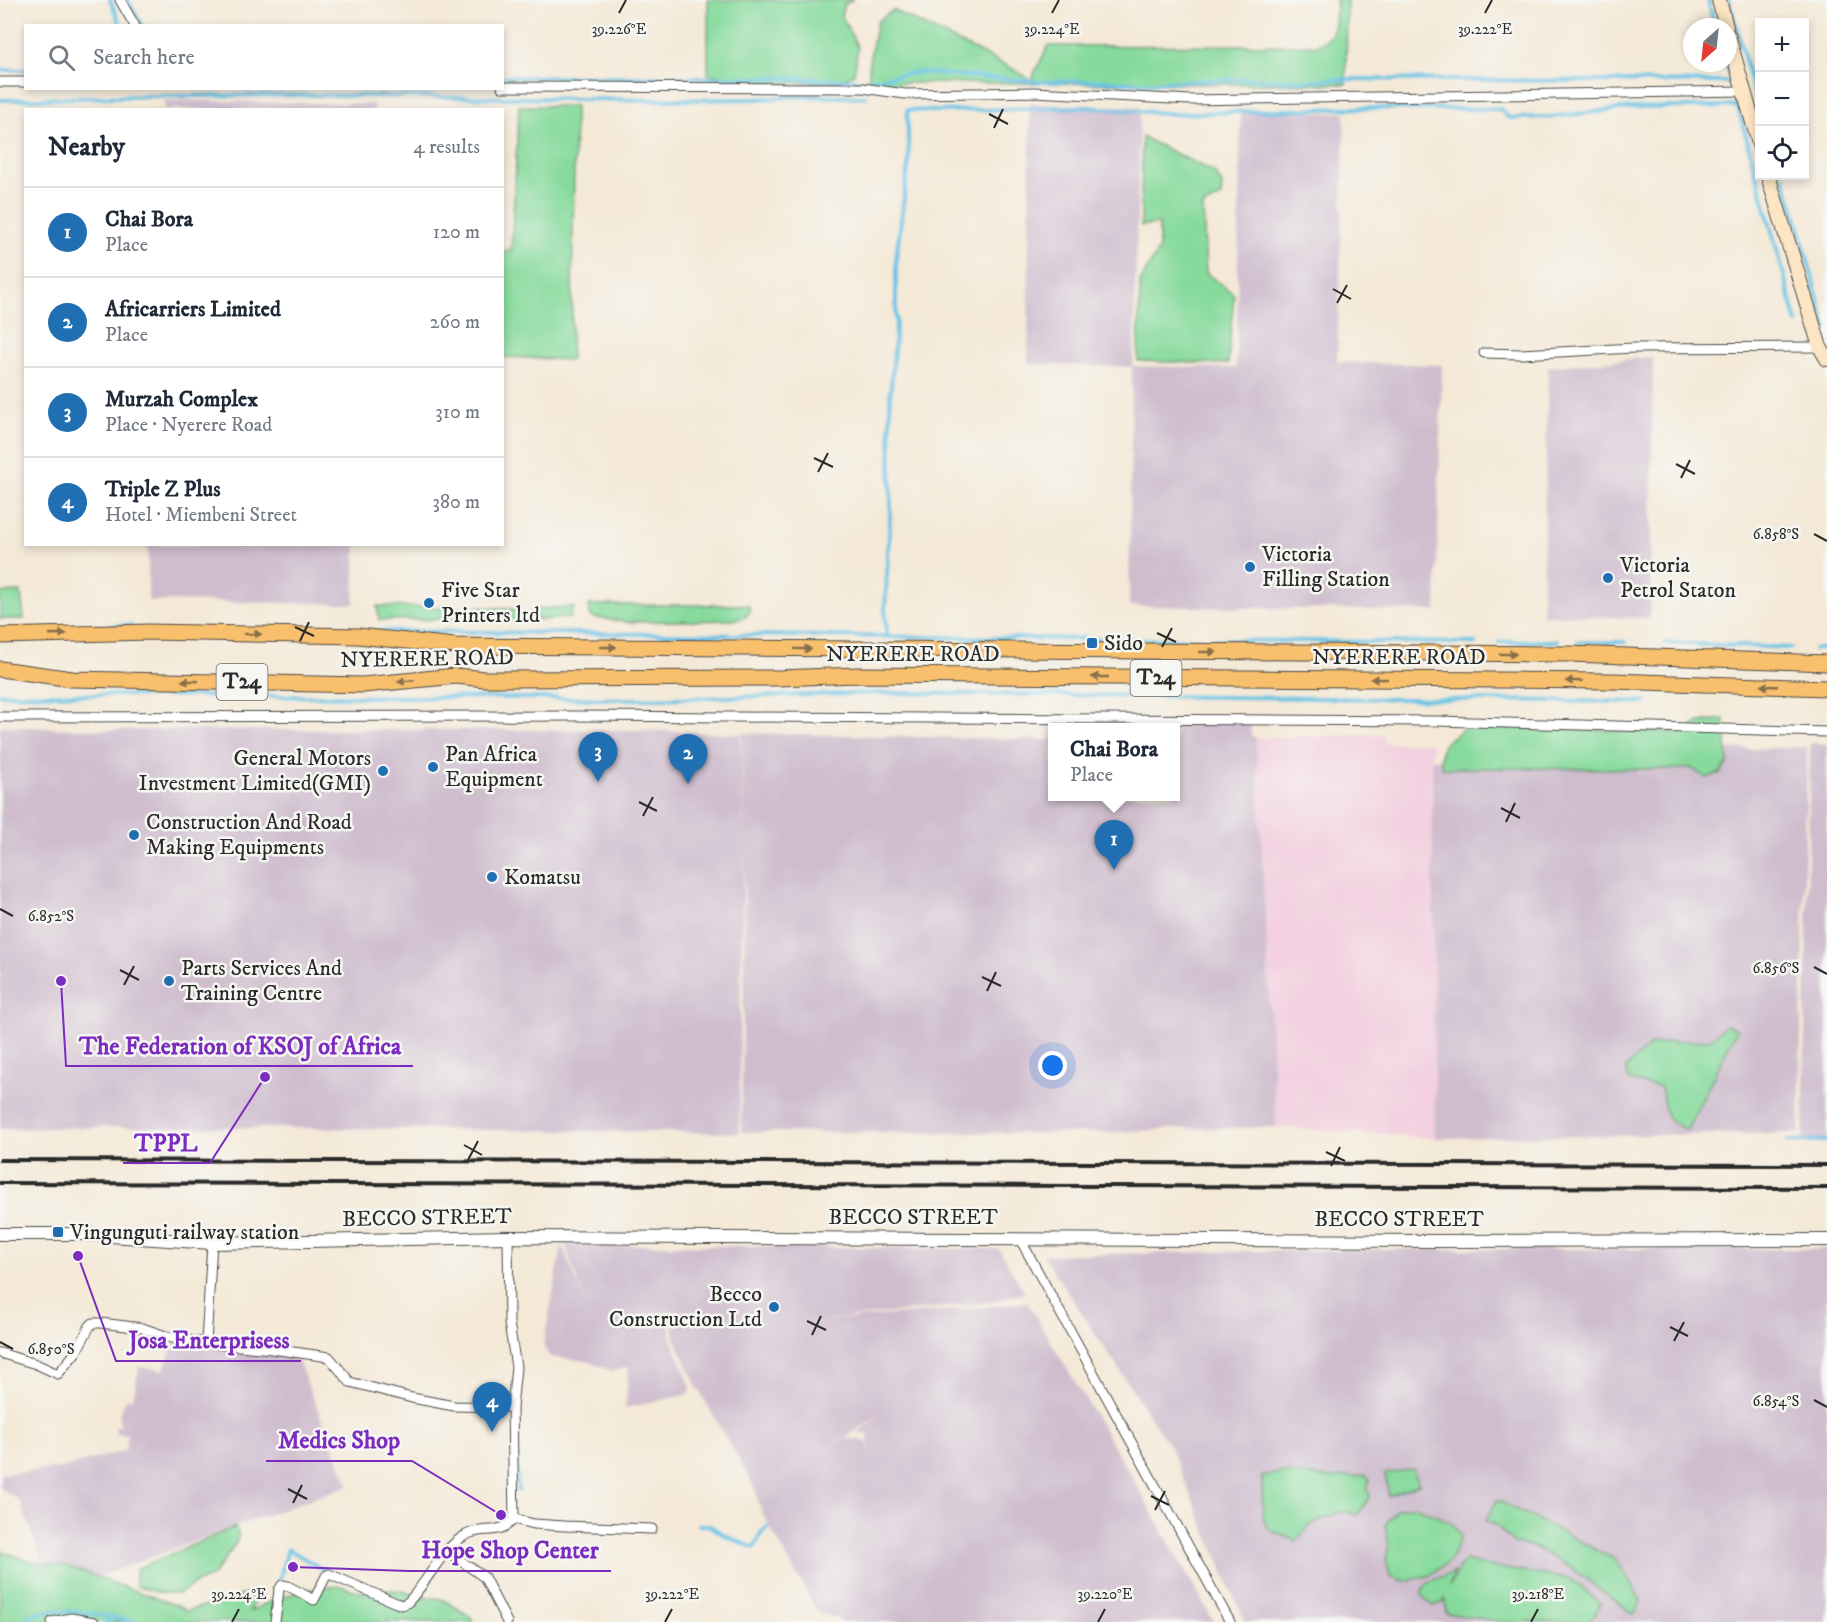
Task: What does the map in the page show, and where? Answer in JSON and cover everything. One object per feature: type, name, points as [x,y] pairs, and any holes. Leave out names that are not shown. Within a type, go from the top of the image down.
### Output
[{"type":"highway","name":"NYERERE ROAD","points":[[0,636],[149,632],[358,636],[455,646],[1569,654],[1827,663]]},
{"type":"highway","name":"NYERERE ROAD","points":[[0,669],[72,679],[363,685],[456,676],[497,679],[778,678],[858,675],[1612,681],[1827,688]]},
{"type":"main road","points":[[1719,0],[1724,18]]},
{"type":"main road","points":[[1737,69],[1755,131]]},
{"type":"main road","points":[[1769,180],[1824,353]]},
{"type":"street","points":[[120,0],[134,24]]},
{"type":"street","points":[[0,82],[24,82]]},
{"type":"street","points":[[504,87],[863,88],[905,94],[1034,92],[1191,100],[1743,91]]},
{"type":"street","points":[[1484,353],[1521,354],[1634,348],[1824,353]]},
{"type":"street","points":[[0,717],[575,716],[1437,721],[1827,732]]},
{"type":"street","name":"BECCO STREET","points":[[0,1234],[82,1234],[212,1243],[508,1237],[1411,1241],[1827,1240]]},
{"type":"street","points":[[275,1622],[279,1590],[282,1585],[314,1600],[329,1574],[396,1603],[402,1605],[407,1603],[447,1551],[466,1535],[499,1530],[509,1526],[514,1519],[512,1407],[516,1367],[509,1323],[508,1237]]},
{"type":"street","points":[[1020,1239],[1230,1622]]},
{"type":"street","points":[[206,1343],[212,1243]]},
{"type":"street","points":[[0,1353],[36,1364],[58,1374],[76,1352],[90,1326],[97,1323],[142,1328],[172,1338],[206,1343],[329,1356],[350,1382],[454,1406],[512,1407]]},
{"type":"street","points":[[514,1519],[534,1524],[652,1529]]},
{"type":"street","points":[[447,1551],[484,1577],[507,1622]]},
{"type":"street","points":[[52,1622],[71,1618],[94,1622]]},
{"type":"shaded area","points":[[164,100],[374,104],[374,108],[164,108]]},
{"type":"shaded area","points":[[1030,104],[1140,107],[1133,366],[1236,368],[1241,110],[1345,113],[1337,362],[1442,365],[1436,611],[1129,606],[1132,367],[1028,364]]},
{"type":"shaded area","points":[[1653,357],[1650,618],[1542,615],[1548,367]]},
{"type":"shaded area","points":[[148,546],[356,546],[354,604],[148,601]]},
{"type":"shaded area","points":[[1250,721],[1251,735],[1256,738],[1276,1127],[1167,1129],[1109,1133],[741,1132],[745,913],[742,733],[1048,740],[1048,801],[1180,801],[1180,723],[1165,723]]},
{"type":"shaded area","points":[[0,726],[105,730],[639,730],[741,734],[744,849],[739,1133],[103,1127],[0,1129]]},
{"type":"shaded area","points":[[1383,734],[1384,743],[1432,743],[1435,1138],[1276,1127],[1256,738]]},
{"type":"shaded area","points":[[1810,743],[1827,744],[1827,1139],[1803,1140]]},
{"type":"shaded area","points":[[1807,747],[1799,1133],[1435,1138],[1432,759]]},
{"type":"shaded area","points":[[565,1244],[999,1249],[1025,1293],[992,1302],[816,1321],[1027,1302],[1125,1465],[1214,1622],[841,1622],[839,1618],[819,1614],[761,1511],[755,1488],[697,1387],[675,1338],[670,1313],[761,1319],[669,1311],[624,1317],[668,1313],[672,1342],[691,1386],[690,1392],[686,1395],[625,1408],[629,1367],[612,1371],[586,1361],[550,1357],[543,1346],[562,1245],[585,1302]],"holes":[[[882,1414],[857,1433],[868,1434],[872,1463],[868,1442],[847,1438],[819,1449],[848,1436]]]},
{"type":"shaded area","points":[[1397,1249],[1827,1249],[1827,1622],[1245,1622],[1170,1447],[1043,1255]]},
{"type":"shaded area","points":[[174,1341],[295,1354],[349,1485],[54,1593],[20,1501],[0,1488],[0,1474],[62,1468],[126,1450],[127,1434],[115,1433],[116,1426],[120,1426],[119,1414],[126,1399],[133,1399],[139,1367],[164,1370]]},
{"type":"green space","points":[[708,0],[852,0],[844,5],[841,15],[858,48],[854,74],[836,83],[756,83],[708,74]]},
{"type":"green space","points":[[1336,0],[1347,0],[1346,84],[869,83],[869,63],[877,22],[893,10],[1009,67],[1025,76],[1030,82],[1048,46],[1317,45],[1329,37],[1332,32]]},
{"type":"green space","points":[[519,106],[575,106],[571,360],[504,357],[504,251],[511,250]]},
{"type":"green space","points":[[1142,137],[1214,172],[1222,184],[1221,197],[1203,206],[1206,273],[1234,294],[1228,364],[1138,361],[1140,282],[1159,249],[1159,224],[1141,226]]},
{"type":"green space","points":[[21,592],[24,619],[0,619],[0,593]]},
{"type":"green space","points":[[588,605],[749,605],[750,611],[745,617],[733,620],[626,622],[591,617]]},
{"type":"green space","points":[[377,606],[467,608],[466,619],[379,620]]},
{"type":"green space","points":[[476,607],[515,609],[516,620],[476,620]]},
{"type":"green space","points":[[574,607],[570,618],[540,620],[533,617],[534,609]]},
{"type":"green space","points":[[1724,719],[1728,763],[1720,773],[1706,778],[1691,768],[1442,768],[1442,747],[1466,727],[1683,732],[1699,722]]},
{"type":"green space","points":[[1726,1025],[1737,1029],[1687,1130],[1672,1122],[1668,1117],[1664,1108],[1661,1087],[1629,1081],[1626,1068],[1650,1045],[1709,1040]]},
{"type":"green space","points":[[1413,1469],[1419,1484],[1389,1496],[1385,1474]]},
{"type":"green space","points":[[1282,1473],[1334,1478],[1365,1475],[1370,1480],[1367,1488],[1370,1497],[1357,1515],[1342,1511],[1328,1517],[1308,1526],[1297,1541],[1269,1530],[1263,1518],[1262,1476]]},
{"type":"green space","points":[[1497,1500],[1617,1560],[1641,1601],[1633,1614],[1570,1567],[1534,1547],[1514,1543],[1496,1525],[1486,1521]]},
{"type":"green space","points":[[1415,1506],[1452,1523],[1461,1536],[1451,1560],[1429,1576],[1404,1581],[1390,1576],[1386,1560],[1389,1545],[1385,1525],[1397,1509]]},
{"type":"green space","points":[[235,1527],[239,1536],[213,1576],[178,1594],[156,1592],[136,1586],[136,1569]]},
{"type":"green space","points":[[0,1551],[39,1563],[66,1566],[178,1606],[186,1611],[251,1593],[257,1597],[250,1611],[275,1599],[303,1591],[342,1586],[358,1592],[404,1591],[418,1596],[442,1599],[470,1616],[473,1622],[0,1622]]},
{"type":"green space","points":[[1465,1560],[1493,1567],[1571,1579],[1601,1604],[1587,1622],[1503,1622],[1446,1613],[1445,1599],[1443,1603],[1432,1606],[1421,1592],[1428,1582],[1454,1572],[1449,1587]]},
{"type":"waterway","points":[[110,0],[120,24]]},
{"type":"waterway","points":[[127,0],[142,24]]},
{"type":"waterway","points":[[1708,0],[1713,18]]},
{"type":"waterway","points":[[1729,0],[1755,94]]},
{"type":"waterway","points":[[0,70],[24,70]]},
{"type":"waterway","points":[[504,77],[775,78],[865,81],[918,72],[1041,82],[1138,83],[1249,79],[1731,82]]},
{"type":"waterway","points":[[1728,72],[1797,323]]},
{"type":"waterway","points":[[0,100],[323,95],[646,100],[806,96],[866,97]]},
{"type":"waterway","points":[[887,636],[885,609],[891,501],[890,399],[896,325],[896,257],[909,160],[907,110],[1087,107],[1175,114],[1346,108],[1500,109],[1509,118],[1550,117],[1630,108],[1738,106]]},
{"type":"waterway","points":[[1784,180],[1826,329]]},
{"type":"waterway","points":[[112,626],[131,625]]},
{"type":"waterway","points":[[379,631],[1475,643]]},
{"type":"waterway","points":[[1499,642],[1557,641]]},
{"type":"waterway","points":[[1577,642],[1626,642]]},
{"type":"waterway","points":[[1665,643],[1791,648]]},
{"type":"waterway","points":[[1814,649],[1827,649]]},
{"type":"waterway","points":[[0,694],[640,699],[892,693],[1645,702]]},
{"type":"waterway","points":[[1787,1141],[1827,1141]]},
{"type":"waterway","points":[[487,1402],[505,1402]]},
{"type":"waterway","points":[[517,1457],[518,1491]]},
{"type":"waterway","points":[[699,1525],[708,1525],[754,1548],[762,1532],[768,1527]]},
{"type":"waterway","points":[[277,1588],[288,1549],[329,1573]]},
{"type":"waterway","points":[[21,1622],[44,1612],[59,1611],[92,1614],[134,1622]]},
{"type":"railway","points":[[0,1160],[1827,1165]]},
{"type":"railway","points":[[0,1183],[1827,1188]]},
{"type":"place","name":"Victoria Filling Station","points":[[1250,567]]},
{"type":"place","name":"Victoria Petrol Staton","points":[[1608,578]]},
{"type":"place","name":"Five Star Printers ltd","points":[[429,603]]},
{"type":"place","name":"Sido","points":[[1092,643]]},
{"type":"place","name":"Pan Africa Equipment","points":[[433,767]]},
{"type":"place","name":"General Motors Investment Limited(GMI)","points":[[383,771]]},
{"type":"place","name":"Murzah Complex","points":[[598,782]]},
{"type":"place","name":"Africarriers Limited","points":[[688,784]]},
{"type":"place","name":"Construction And Road Making Equipments","points":[[134,835]]},
{"type":"place","name":"Chai Bora","points":[[1114,870]]},
{"type":"place","name":"Komatsu","points":[[492,877]]},
{"type":"place","name":"The Federation of KSOJ of Africa","points":[[61,981]]},
{"type":"place","name":"Parts Services And Training Centre","points":[[169,981]]},
{"type":"place","name":"TPPL","points":[[265,1077]]},
{"type":"place","name":"Vingunguti railway station","points":[[58,1232]]},
{"type":"place","name":"Josa Enterprisess","points":[[78,1256]]},
{"type":"place","name":"Becco Construction Ltd","points":[[774,1307]]},
{"type":"place","name":"Triple Z Plus","points":[[492,1432]]},
{"type":"place","name":"Medics Shop","points":[[501,1515]]},
{"type":"place","name":"Hope Shop Center","points":[[293,1567]]}]
